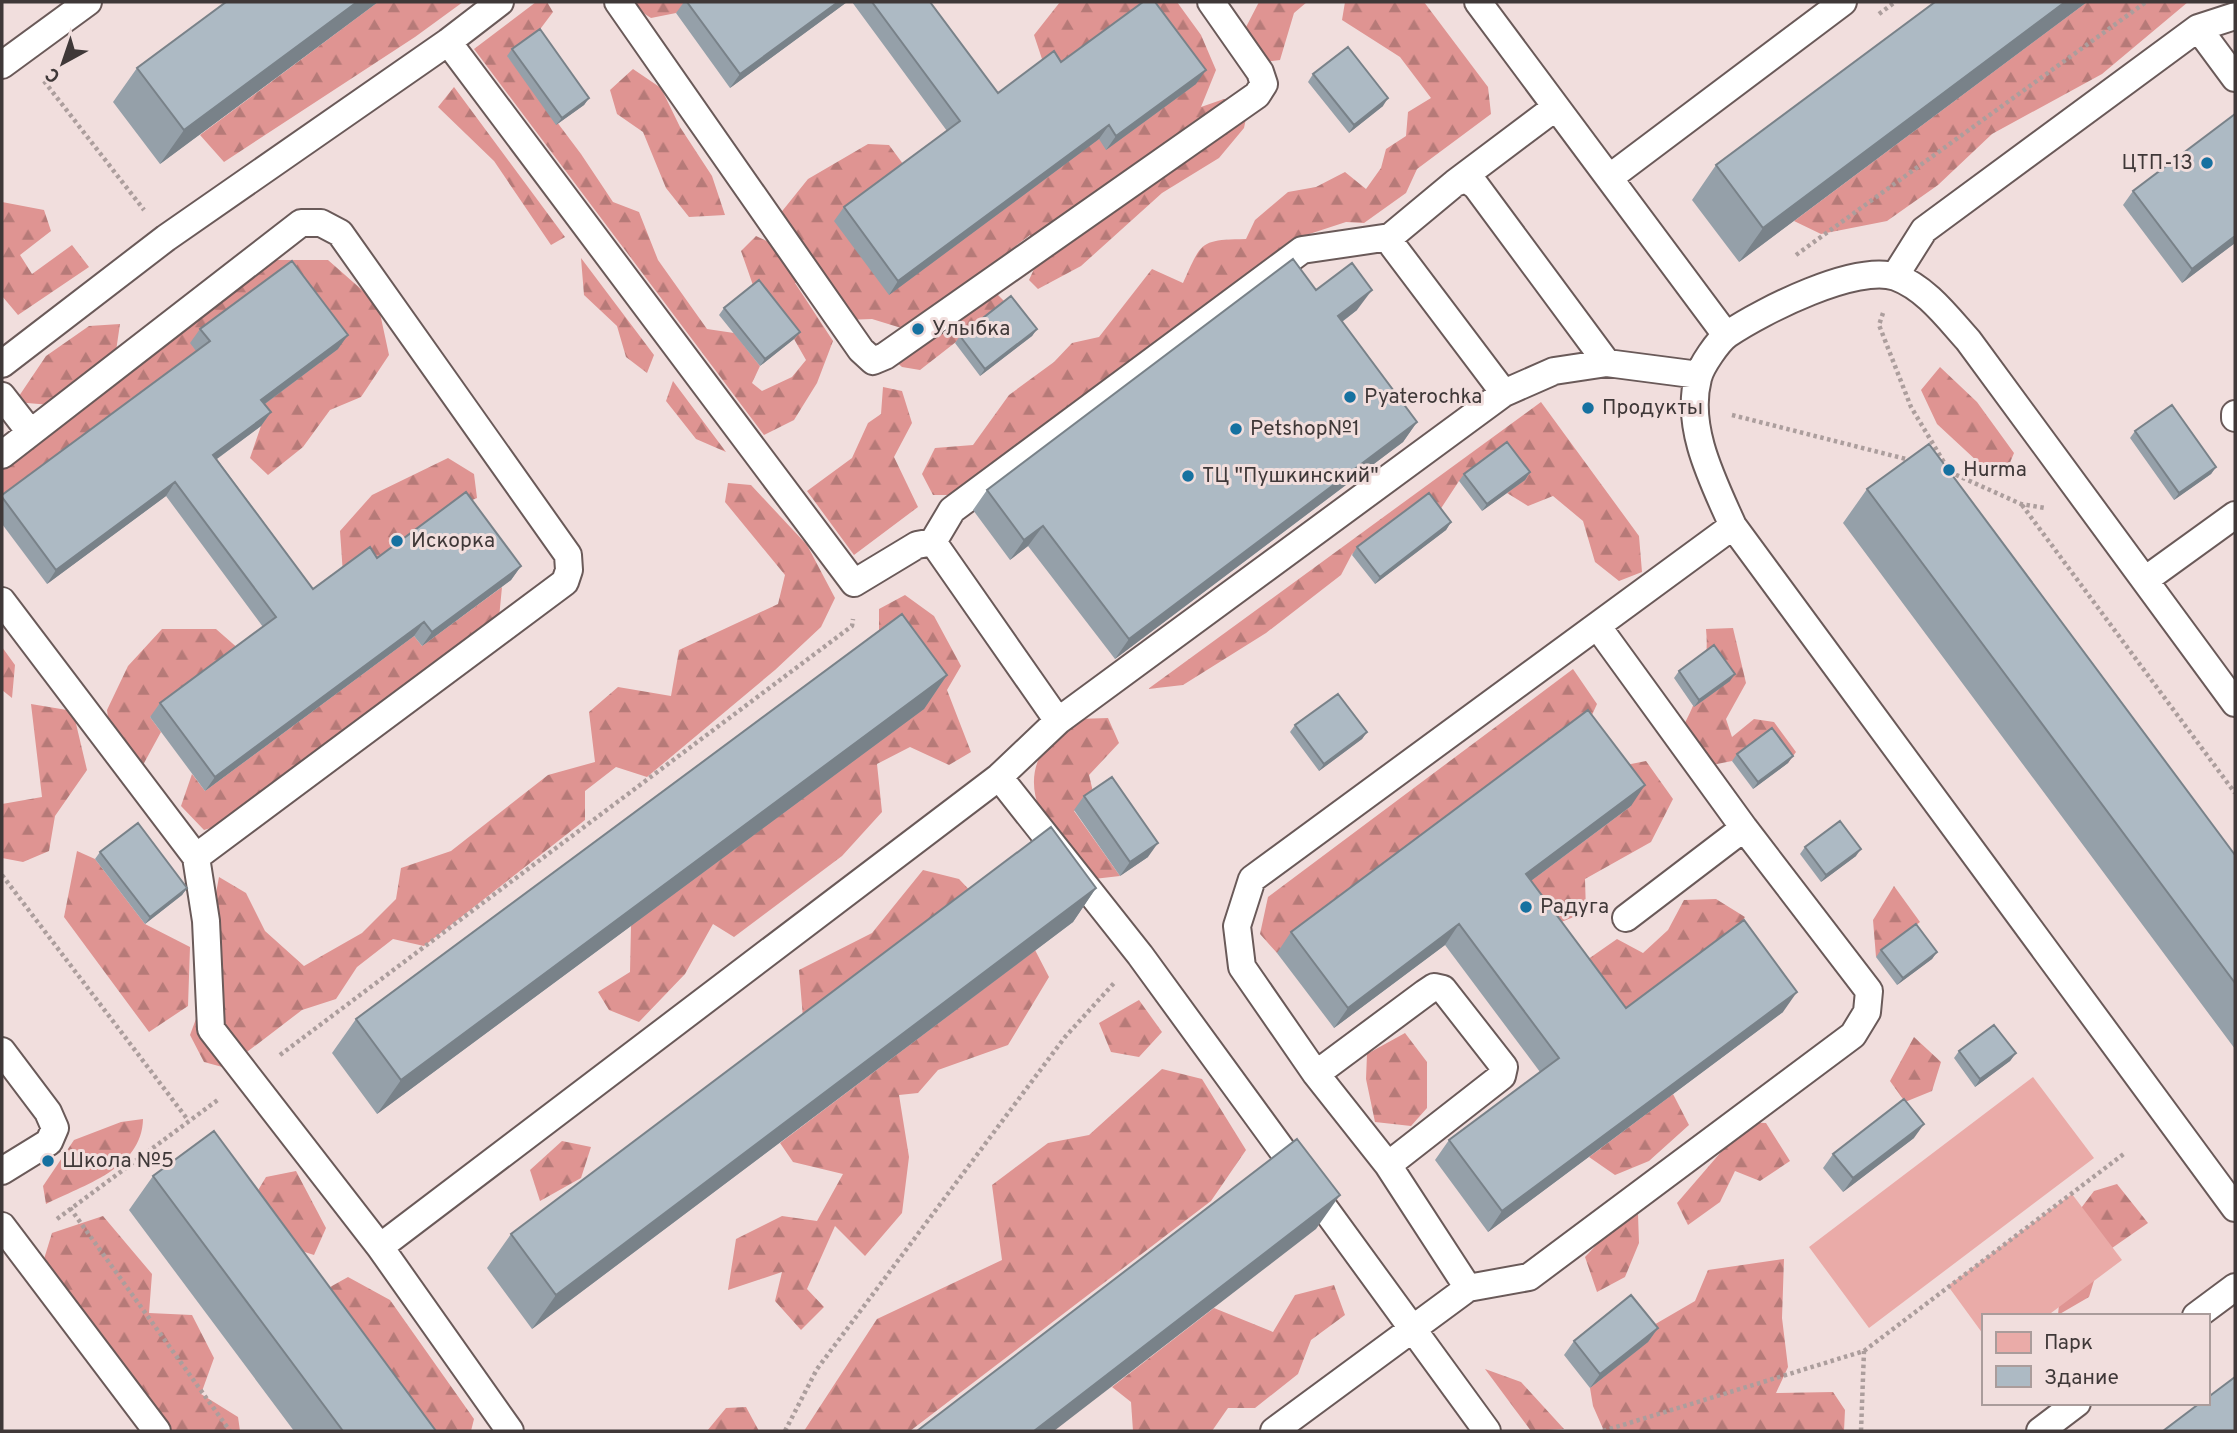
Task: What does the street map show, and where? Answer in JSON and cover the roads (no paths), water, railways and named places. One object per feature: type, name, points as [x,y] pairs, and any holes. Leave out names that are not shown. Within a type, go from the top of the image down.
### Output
[{"type":"lane","points":[[11,58],[88,2]]},
{"type":"lane","points":[[2,364],[166,238],[500,2]]},
{"type":"lane","points":[[618,2],[862,350],[873,361],[885,356],[1257,95],[1264,84],[1260,72],[1210,2]]},
{"type":"lane","points":[[1478,2],[1726,335]]},
{"type":"lane","points":[[1609,178],[1843,2]]},
{"type":"lane","points":[[1895,276],[1924,230],[2198,28],[2235,16]]},
{"type":"lane","points":[[2198,28],[2235,78]]},
{"type":"lane","points":[[447,42],[854,583],[917,545],[933,542],[952,510],[1301,250],[1390,237],[1455,183],[1556,107]]},
{"type":"lane","points":[[1455,183],[1466,179],[1476,186],[1607,363]]},
{"type":"lane","points":[[2,455],[302,223],[321,223],[340,233],[568,555],[569,569],[565,582],[196,858]]},
{"type":"lane","points":[[1390,237],[1504,393]]},
{"type":"lane","points":[[2235,703],[1968,340],[1931,299],[1895,276],[1846,277],[1726,335],[1699,375],[1694,405],[1704,460],[1733,526],[2235,1208]]},
{"type":"lane","points":[[380,1247],[999,777],[1058,721],[1504,393],[1554,371],[1607,363],[1699,375]]},
{"type":"lane","points":[[2,396],[30,432]]},
{"type":"lane","points":[[2145,580],[2235,516]]},
{"type":"lane","points":[[1468,1288],[1388,1165],[1316,1074],[1242,967],[1237,926],[1252,879],[1733,526]]},
{"type":"lane","points":[[933,542],[1058,721]]},
{"type":"lane","points":[[2,601],[196,858],[206,921],[211,1029],[251,1077],[380,1247],[510,1431]]},
{"type":"lane","points":[[1274,1431],[1468,1288],[1529,1277],[1853,1035],[1867,1012],[1869,991],[1744,828],[1598,627]]},
{"type":"lane","points":[[999,777],[1140,955],[1411,1330],[1479,1429]]},
{"type":"lane","points":[[1626,918],[1744,828]]},
{"type":"lane","points":[[1316,1074],[1425,993],[1434,987],[1443,989],[1504,1067],[1502,1076],[1388,1165]]},
{"type":"lane","points":[[2,1051],[48,1112],[55,1128],[49,1142],[2,1171]]},
{"type":"lane","points":[[2,1226],[157,1431]]},
{"type":"lane","points":[[2199,1314],[2235,1287]]},
{"type":"lane","points":[[2039,1431],[2074,1405]]},
{"type":"place","name":"ЦТП-13","points":[[2207,163]]},
{"type":"place","name":"Улыбка","points":[[918,329]]},
{"type":"place","name":"Pyaterochka","points":[[1350,397]]},
{"type":"place","name":"Продукты","points":[[1588,408]]},
{"type":"place","name":"Petshop№1","points":[[1236,429]]},
{"type":"place","name":"Hurma","points":[[1949,470]]},
{"type":"place","name":"ТЦ \"Пушкинский\"","points":[[1188,476]]},
{"type":"place","name":"Искорка","points":[[397,541]]},
{"type":"place","name":"Радуга","points":[[1526,907]]},
{"type":"place","name":"Школа №5","points":[[48,1161]]}]
